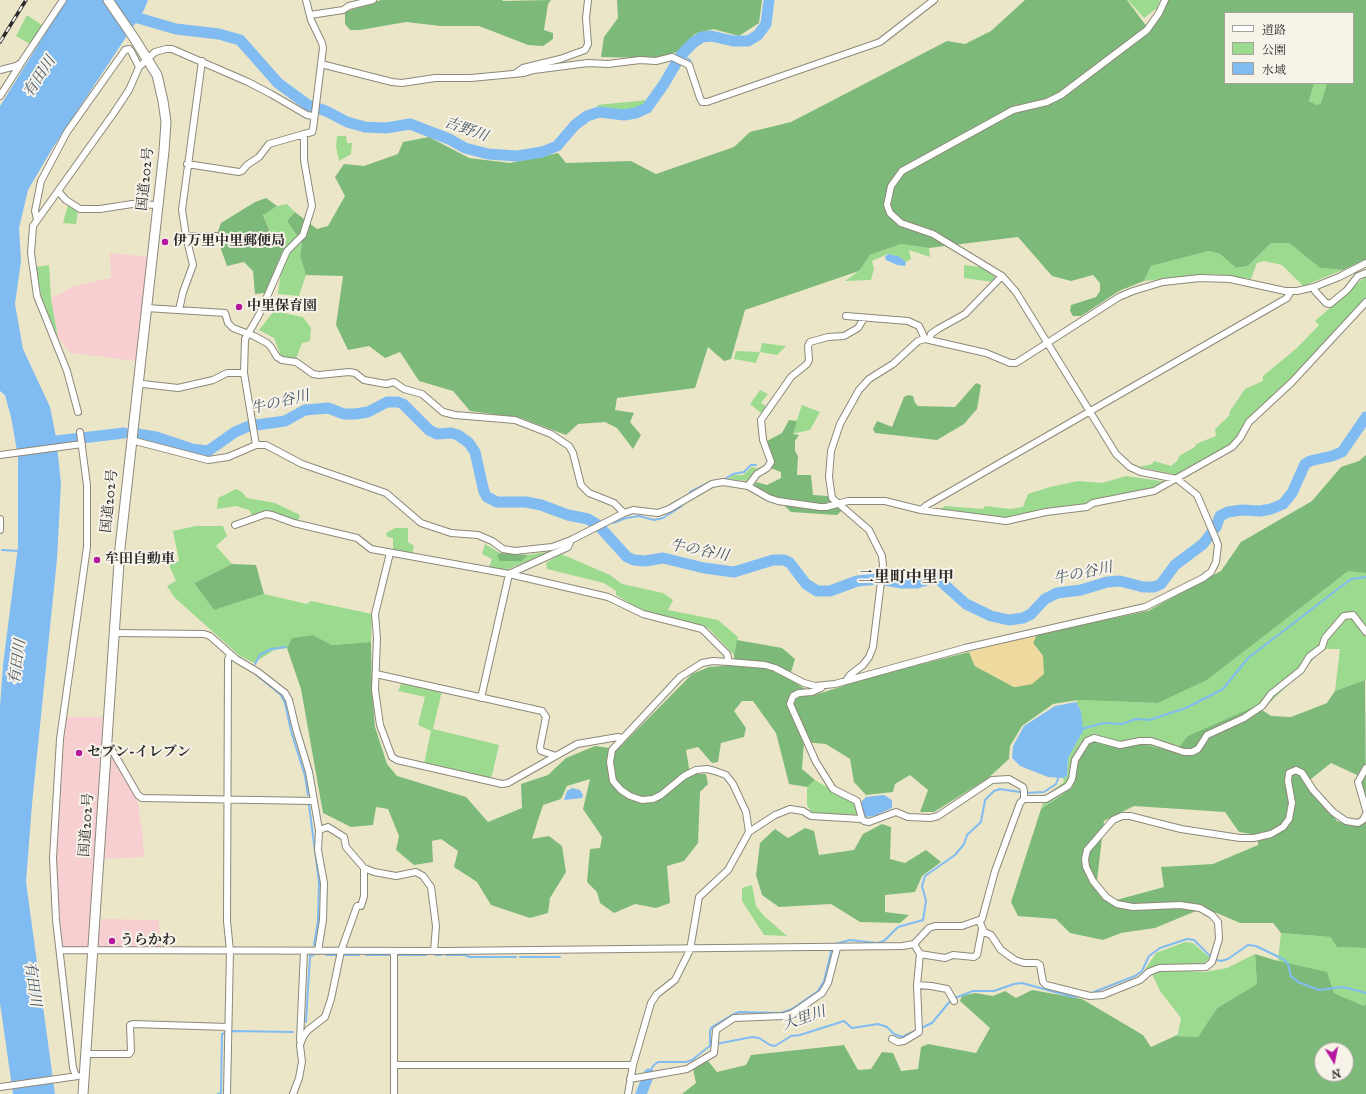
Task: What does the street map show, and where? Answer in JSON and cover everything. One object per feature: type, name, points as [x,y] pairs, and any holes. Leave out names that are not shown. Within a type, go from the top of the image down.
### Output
[{"type":"highway","name":"国道202号","points":[[83,1094],[80,1076],[86,1054],[113,633],[120,548],[166,122],[157,75],[108,0]]},
{"type":"street","points":[[0,96],[62,0]]},
{"type":"street","points":[[187,164],[239,172],[259,157],[269,144],[312,132],[315,100],[321,64],[322,43],[310,15],[306,0]]},
{"type":"street","points":[[310,15],[342,10],[349,6],[373,0]]},
{"type":"street","points":[[516,74],[523,68],[560,59],[585,50],[588,44],[586,18],[588,0]]},
{"type":"street","points":[[321,64],[392,82],[402,82],[435,78],[471,78],[516,74],[588,63],[608,64],[640,60],[656,61],[675,57],[687,63],[702,102],[707,102],[880,42],[934,0]]},
{"type":"street","points":[[749,832],[746,812],[733,784],[726,775],[707,769],[690,773],[684,776],[661,795],[653,799],[642,800],[630,796],[621,790],[613,781],[610,762],[612,750],[680,678],[694,667],[713,661],[765,665],[775,668],[804,683],[815,686],[824,686],[964,648],[1145,607],[1173,594],[1211,572],[1216,562],[1218,553],[1215,537],[1197,495],[1177,479],[1141,472],[1130,467],[1116,454],[1016,292],[1002,276],[938,237],[901,223],[896,219],[887,205],[890,186],[902,171],[1013,110],[1047,102],[1061,95],[1147,30],[1165,0]]},
{"type":"street","points":[[37,219],[35,211],[42,181],[67,132],[125,50],[129,49],[131,51],[139,67]]},
{"type":"street","points":[[78,412],[67,371],[44,316],[33,277],[30,253],[31,236],[33,226],[37,219],[75,169],[129,90],[139,67],[155,52],[172,49],[202,61],[271,94],[307,115],[313,116]]},
{"type":"street","points":[[180,310],[183,292],[193,265],[182,210],[202,61]]},
{"type":"street","points":[[0,70],[16,66],[21,63]]},
{"type":"street","points":[[256,445],[244,373],[245,339],[247,333],[259,315],[287,251],[303,235],[312,206],[304,160],[304,134]]},
{"type":"street","points":[[58,191],[66,200],[80,209],[100,209],[132,204],[158,205]]},
{"type":"street","points":[[186,236],[216,236]]},
{"type":"street","points":[[846,681],[869,657],[873,647],[882,572],[882,556],[869,530],[832,498],[829,477],[831,451],[840,424],[859,390],[870,379],[894,364],[918,341],[927,339],[986,353],[1010,363],[1022,360],[1119,297],[1163,282],[1200,278],[1230,279],[1291,291],[1314,287],[1339,278],[1366,263]]},
{"type":"street","points":[[1314,287],[1315,291],[1326,303],[1330,304],[1347,290],[1358,276],[1366,272]]},
{"type":"street","points":[[927,339],[938,329],[965,314],[1002,276]]},
{"type":"street","points":[[921,510],[1287,298],[1291,291]]},
{"type":"street","points":[[131,440],[208,460],[228,457],[256,445],[266,445],[302,464],[386,493],[421,523],[438,530],[451,533],[478,535],[492,541],[503,549],[515,551],[552,547],[571,540],[624,513],[633,510],[658,513],[669,509],[712,484],[723,482],[748,486],[769,498],[778,501],[826,508],[848,501],[886,501],[921,510],[1006,521],[1046,512],[1087,507],[1093,503],[1141,495],[1154,491],[1232,447],[1240,438],[1249,422],[1292,382],[1366,302]]},
{"type":"street","points":[[146,308],[225,313],[228,323],[233,328],[267,343],[271,346],[277,357],[282,360],[296,362],[313,374],[319,375],[349,372],[355,373],[364,380],[386,384],[394,382],[404,389],[417,391],[438,408],[455,415],[515,420],[551,434],[569,446],[573,453],[581,485],[589,493],[614,503],[624,513]]},
{"type":"street","points":[[846,316],[898,320],[916,324],[919,326],[927,339]]},
{"type":"street","points":[[748,486],[757,474],[768,468],[771,462],[763,440],[761,420],[791,377],[807,364],[809,360],[808,346],[810,342],[828,337],[844,336],[858,328],[864,318]]},
{"type":"street","points":[[137,382],[178,388],[213,380],[227,374],[244,373]]},
{"type":"street","points":[[80,432],[87,485],[87,547],[60,739],[55,824],[54,895],[73,1068],[80,1076]]},
{"type":"street","points":[[0,455],[82,444]]},
{"type":"street","points":[[235,525],[266,514],[272,515],[294,523],[357,538],[371,549],[509,574],[608,597],[643,614],[702,629],[728,654],[729,662]]},
{"type":"street","points":[[0,519],[0,530]]},
{"type":"street","points":[[509,574],[568,547],[571,540]]},
{"type":"street","points":[[390,553],[375,614],[375,690],[380,724],[389,752],[397,760],[502,784],[508,783],[582,743],[618,737],[622,738]]},
{"type":"street","points":[[481,698],[509,574]]},
{"type":"street","points":[[1024,795],[1046,799],[1068,786],[1072,779],[1075,760],[1087,741],[1094,738],[1120,745],[1140,740],[1151,741],[1184,752],[1192,752],[1198,748],[1207,734],[1244,718],[1262,706],[1271,694],[1301,670],[1309,657],[1322,646],[1325,638],[1344,616],[1353,615],[1366,632]]},
{"type":"street","points":[[113,633],[204,634],[210,636],[230,654],[258,672],[285,693],[289,700],[309,772],[319,830],[318,850],[324,883],[323,920],[318,951]]},
{"type":"street","points":[[227,1094],[230,951],[227,921],[228,660],[230,654]]},
{"type":"street","points":[[376,674],[542,711],[546,717],[540,747],[541,751],[556,756]]},
{"type":"street","points":[[824,686],[812,692],[799,693],[793,696],[790,704],[816,762],[833,788],[857,801],[862,819]]},
{"type":"street","points":[[106,748],[112,750],[138,795],[142,798],[313,801]]},
{"type":"street","points":[[1366,768],[1358,782],[1366,810]]},
{"type":"street","points":[[982,929],[991,935],[1001,950],[1015,960],[1024,963],[1037,963],[1040,965],[1043,982],[1046,986],[1090,996],[1103,995],[1140,980],[1149,972],[1159,968],[1206,968],[1212,962],[1219,929],[1218,922],[1206,911],[1200,908],[1180,905],[1133,907],[1117,904],[1106,897],[1093,881],[1084,859],[1087,850],[1113,820],[1122,816],[1130,816],[1196,832],[1240,838],[1254,838],[1271,834],[1283,827],[1289,819],[1292,803],[1288,781],[1289,773],[1296,770],[1302,772],[1313,790],[1333,812],[1346,821],[1358,823],[1363,820],[1366,814]]},
{"type":"street","points":[[60,950],[690,950],[889,948],[914,944],[929,928],[935,926],[962,926],[979,920],[984,914],[995,872],[1024,795],[1023,787],[1008,779],[1000,778],[992,780],[938,816],[930,818],[908,817],[896,812],[869,822],[862,819],[811,816],[803,811],[790,809],[775,815],[749,832],[728,870],[699,897],[690,950],[676,980],[656,994],[650,1003],[633,1065],[628,1094]]},
{"type":"street","points":[[319,830],[328,827],[344,837],[346,847],[364,868],[374,872],[396,876],[416,872],[424,876],[431,887],[436,926],[434,951]]},
{"type":"street","points":[[300,1044],[308,1030],[325,1017],[331,999],[341,951],[357,906],[361,906],[364,896],[364,868]]},
{"type":"street","points":[[920,954],[944,958],[953,955],[974,957],[977,955],[982,929],[979,920]]},
{"type":"street","points":[[892,1039],[898,1042],[904,1041],[919,1029],[916,985],[920,954],[914,944]]},
{"type":"street","points":[[630,1079],[687,1069],[714,1053],[716,1030],[734,1018],[784,1016],[794,1013],[822,993],[828,983],[837,948]]},
{"type":"street","points":[[293,1094],[299,1078],[302,1062],[300,1044],[304,951]]},
{"type":"street","points":[[394,951],[394,1094]]},
{"type":"street","points":[[916,985],[931,986],[947,990],[953,998]]},
{"type":"street","points":[[86,1054],[128,1054],[131,1051],[130,1025],[133,1024],[228,1030]]},
{"type":"street","points":[[394,1065],[633,1065]]},
{"type":"street","points":[[0,1087],[80,1076]]},
{"type":"shaded area","points":[[110,253],[148,257],[136,361],[71,353],[58,338],[51,298],[74,286],[111,278]]},
{"type":"shaded area","points":[[66,717],[103,717],[88,948],[63,947],[58,899],[56,845]]},
{"type":"shaded area","points":[[109,752],[115,752],[137,799],[142,829],[144,854],[142,857],[104,859]]},
{"type":"shaded area","points":[[101,919],[159,920],[160,948],[97,948]]},
{"type":"green space","points":[[381,0],[551,0],[548,4],[544,30],[553,33],[553,39],[543,46],[528,45],[479,26],[440,26],[406,22],[360,30],[350,30],[345,24],[345,12]]},
{"type":"green space","points":[[617,0],[762,0],[759,23],[739,36],[713,29],[695,34],[677,52],[656,58],[601,57],[604,37],[618,18]]},
{"type":"green space","points":[[1025,0],[1127,0],[1150,31],[1168,0],[1366,0],[1366,259],[1343,270],[1320,268],[1289,243],[1271,243],[1248,266],[1236,268],[1220,254],[1209,251],[1151,266],[1144,281],[1119,291],[1081,316],[1073,316],[1070,311],[1071,305],[1096,297],[1100,291],[1100,283],[1093,275],[1071,281],[1052,276],[1018,237],[929,248],[901,244],[870,255],[859,271],[745,310],[731,359],[724,361],[708,347],[695,388],[617,398],[615,410],[634,413],[630,422],[641,435],[633,449],[617,428],[605,422],[578,424],[566,435],[521,418],[470,411],[453,391],[419,381],[400,352],[385,358],[369,346],[348,350],[336,325],[343,276],[306,275],[300,256],[302,243],[287,221],[295,212],[317,229],[328,226],[345,196],[335,177],[344,164],[364,166],[398,154],[403,142],[429,137],[469,158],[510,163],[558,153],[566,163],[631,161],[656,174],[734,147],[750,132],[791,122],[947,41],[965,44],[991,31]]},
{"type":"green space","points":[[1128,0],[1160,0],[1157,8],[1144,18]]},
{"type":"green space","points":[[27,15],[42,25],[30,44],[16,36]]},
{"type":"green space","points":[[1314,84],[1327,84],[1321,103],[1317,105],[1309,101]]},
{"type":"green space","points":[[648,100],[638,110],[602,110],[597,105]]},
{"type":"green space","points":[[337,136],[346,136],[347,143],[352,143],[351,154],[339,161],[336,147]]},
{"type":"green space","points":[[266,198],[277,206],[263,215],[273,239],[284,248],[265,293],[255,294],[253,271],[244,262],[227,266],[217,238],[236,240],[239,244],[257,248],[264,247],[264,241],[257,235],[243,233],[237,237],[217,234],[221,223],[255,202]]},
{"type":"green space","points":[[287,204],[295,212],[287,221],[302,243],[300,256],[306,275],[299,296],[278,294],[284,248],[273,239],[263,214],[277,206]]},
{"type":"green space","points":[[68,205],[78,211],[76,224],[63,223]]},
{"type":"green space","points":[[1271,243],[1289,243],[1320,268],[1343,270],[1303,286],[1282,265],[1264,261],[1257,263],[1251,279],[1213,274],[1144,281],[1151,266],[1209,251],[1220,254],[1236,268],[1248,266]]},
{"type":"green space","points":[[901,244],[929,248],[930,257],[909,250],[911,259],[906,262],[898,256],[888,254],[872,261],[874,269],[871,280],[845,281],[859,271],[870,255]]},
{"type":"green space","points":[[49,265],[51,298],[58,338],[42,300],[36,267]]},
{"type":"green space","points":[[964,265],[980,267],[997,278],[993,282],[964,278]]},
{"type":"green space","points":[[1366,276],[1366,299],[1234,442],[1178,475],[1139,467],[1152,464],[1154,461],[1171,466],[1178,460],[1179,456],[1195,447],[1196,444],[1216,436],[1215,429],[1229,416],[1230,411],[1245,389],[1263,381],[1263,376],[1297,348],[1319,325],[1315,321]]},
{"type":"green space","points":[[274,311],[303,317],[311,328],[310,341],[302,343],[296,359],[281,356],[274,338],[259,330]]},
{"type":"green space","points":[[762,343],[786,346],[777,355],[760,352]]},
{"type":"green space","points":[[736,351],[760,352],[756,363],[734,359]]},
{"type":"green space","points":[[976,383],[981,385],[977,409],[964,424],[937,440],[875,433],[873,429],[877,421],[892,427],[904,397],[908,395],[913,396],[915,403],[918,406],[955,407]]},
{"type":"green space","points":[[760,390],[768,394],[761,403],[766,406],[761,413],[750,404]]},
{"type":"green space","points":[[802,405],[820,412],[810,430],[792,434]]},
{"type":"green space","points":[[789,420],[797,421],[793,434],[799,435],[795,441],[795,451],[798,456],[797,475],[811,475],[813,495],[828,496],[842,510],[837,515],[791,512],[777,499],[754,487],[756,482],[767,485],[781,478],[781,472],[770,468],[773,459],[767,441],[782,433]]},
{"type":"green space","points":[[1366,455],[1366,573],[1348,571],[1207,680],[1158,703],[1078,700],[1053,704],[1022,726],[1010,746],[1009,759],[987,779],[934,812],[920,812],[928,790],[910,775],[895,784],[893,792],[866,795],[854,782],[850,759],[826,744],[804,742],[802,769],[815,780],[807,787],[789,784],[776,733],[753,701],[742,701],[734,711],[746,728],[744,737],[721,743],[718,762],[712,763],[698,747],[686,750],[690,774],[706,774],[708,784],[700,792],[698,843],[684,861],[667,866],[670,903],[656,908],[635,904],[614,913],[600,903],[597,892],[587,882],[590,849],[600,848],[602,837],[583,809],[590,779],[567,786],[561,799],[543,805],[532,839],[549,836],[562,846],[566,872],[550,898],[548,913],[530,918],[491,905],[477,882],[454,867],[458,851],[441,839],[432,841],[433,862],[414,865],[396,850],[399,836],[388,809],[376,807],[373,825],[351,827],[323,813],[301,689],[287,648],[292,638],[313,635],[332,645],[371,642],[372,690],[375,727],[387,764],[397,776],[466,797],[488,822],[522,808],[521,784],[548,775],[566,758],[595,746],[618,749],[692,674],[709,667],[735,665],[734,655],[737,640],[782,648],[795,659],[789,679],[815,695],[874,676],[969,652],[975,666],[1014,687],[1032,684],[1043,656],[1033,643],[1037,634],[1148,611],[1221,571],[1241,542],[1312,501],[1341,467],[1359,461]]},
{"type":"green space","points":[[752,467],[760,469],[746,481],[728,479],[733,475],[743,475]]},
{"type":"green space","points":[[1126,476],[1168,482],[1143,492],[1084,505],[1046,508],[1011,518],[938,511],[945,506],[983,509],[985,506],[1010,509],[1023,507],[1028,494],[1050,487],[1078,481],[1102,483]]},
{"type":"green space","points":[[236,489],[242,492],[247,498],[275,503],[300,515],[298,521],[270,512],[252,515],[249,510],[236,506],[217,509],[218,498]]},
{"type":"green space","points":[[196,526],[223,526],[227,536],[216,546],[232,564],[194,583],[214,610],[264,594],[307,604],[311,601],[372,614],[371,642],[332,645],[313,635],[293,638],[287,648],[274,650],[254,663],[240,656],[174,597],[167,586],[176,581],[169,565],[179,561],[173,531]]},
{"type":"green space","points":[[395,528],[408,528],[408,542],[414,546],[412,554],[393,551],[393,538],[387,537],[386,533]]},
{"type":"green space","points":[[485,544],[500,553],[497,555],[522,561],[528,555],[552,551],[506,570],[489,567],[492,559],[482,554]]},
{"type":"green space","points":[[500,553],[528,555],[522,561],[500,561],[497,555]]},
{"type":"green space","points":[[561,554],[610,575],[622,584],[663,593],[673,600],[668,610],[718,620],[738,637],[734,655],[708,628],[646,613],[616,595],[616,591],[604,583],[547,569],[546,563]]},
{"type":"green space","points":[[232,564],[256,565],[264,594],[214,610],[194,583]]},
{"type":"green space","points":[[1348,570],[1366,573],[1366,681],[1365,680],[1335,691],[1340,649],[1322,649],[1306,668],[1262,710],[1175,752],[1139,743],[1116,747],[1095,740],[1079,759],[1072,788],[1041,809],[1046,795],[1064,782],[1063,778],[1067,776],[1068,758],[1079,738],[1081,711],[1076,702],[1078,700],[1158,703],[1207,680]]},
{"type":"green space","points":[[1365,680],[1366,806],[1357,775],[1331,763],[1306,783],[1337,821],[1353,826],[1366,820],[1366,948],[1337,947],[1330,937],[1281,933],[1273,923],[1240,923],[1217,913],[1196,911],[1155,928],[1121,933],[1103,940],[1070,933],[1056,919],[1018,916],[1011,902],[1041,809],[1072,788],[1079,759],[1087,743],[1095,740],[1117,747],[1139,743],[1175,752],[1188,736],[1256,706],[1271,716],[1291,717],[1327,703],[1335,691]],"holes":[[[1134,806],[1225,812],[1239,832],[1258,835],[1258,845],[1213,864],[1161,867],[1164,887],[1109,902],[1096,889],[1104,821]]]},
{"type":"green space","points":[[402,682],[442,691],[433,729],[499,745],[491,779],[424,764],[431,731],[418,725],[425,697],[398,691]]},
{"type":"green space","points":[[815,780],[854,803],[857,815],[812,813],[807,805],[807,787]]},
{"type":"green space","points":[[882,824],[891,827],[890,859],[905,863],[926,850],[941,862],[922,876],[915,892],[885,895],[885,912],[909,915],[900,923],[860,922],[831,904],[779,907],[762,895],[756,875],[760,843],[775,829],[788,838],[805,828],[814,831],[819,855],[854,850],[863,834]]},
{"type":"green space","points":[[752,885],[756,906],[764,916],[787,936],[764,935],[742,901],[742,888]]},
{"type":"green space","points":[[1281,933],[1330,937],[1337,947],[1366,948],[1366,1003],[1364,1006],[1334,993],[1278,961]]},
{"type":"green space","points":[[1185,942],[1193,943],[1210,958],[1202,965],[1168,964],[1144,971],[1156,953]]},
{"type":"green space","points":[[1255,954],[1257,984],[1217,1008],[1198,1037],[1175,1036],[1178,1034],[1181,1018],[1160,991],[1152,974],[1168,970],[1205,972],[1227,968]]},
{"type":"green space","points":[[1255,954],[1278,961],[1327,972],[1334,993],[1364,1006],[1366,1003],[1366,1094],[682,1094],[696,1083],[693,1069],[708,1061],[717,1072],[746,1065],[751,1055],[844,1045],[858,1070],[871,1069],[882,1052],[893,1053],[901,1071],[918,1069],[921,1047],[928,1044],[976,1053],[990,1028],[960,1001],[962,996],[975,993],[993,996],[1005,991],[1016,998],[1032,990],[1082,999],[1143,1035],[1151,1047],[1175,1036],[1198,1037],[1217,1008],[1257,984]]},
{"type":"sand","points":[[1037,634],[1033,643],[1043,656],[1044,674],[1032,684],[1014,687],[975,666],[969,652]]},
{"type":"water","name":"有田川","points":[[66,0],[148,0],[144,10],[52,149],[28,190],[19,228],[21,261],[15,304],[23,349],[50,407],[56,437],[61,483],[57,559],[32,804],[26,882],[55,1094],[13,1094],[0,1003],[0,707],[3,665],[18,547],[18,456],[11,417],[5,395],[0,391],[0,106]]},
{"type":"water","points":[[888,254],[898,256],[906,262],[905,266],[897,265],[886,260],[885,257]]},
{"type":"water","points":[[1076,702],[1081,711],[1083,731],[1068,758],[1067,776],[1063,778],[1048,777],[1020,766],[1012,758],[1013,746],[1024,726],[1055,706]]},
{"type":"water","points":[[572,788],[580,790],[583,795],[582,798],[564,800],[567,791]]},
{"type":"water","points":[[884,795],[892,800],[892,808],[874,816],[865,817],[861,802],[866,797]]},
{"type":"waterway","name":"吉野川","points":[[124,17],[138,18],[176,29],[219,34],[240,40],[278,83],[308,105],[326,111],[347,122],[365,127],[386,128],[410,124],[449,139],[465,148],[488,154],[517,156],[542,152],[557,146],[575,125],[587,116],[599,112],[624,115],[636,113],[647,108],[664,84],[681,55],[694,42],[702,37],[711,36],[733,41],[748,41],[758,35],[766,24],[769,0]]},
{"type":"waterway","points":[[681,55],[690,60],[691,63]]},
{"type":"waterway","name":"牛の谷川","points":[[137,434],[156,437],[192,449],[208,451],[235,432],[249,426],[285,421],[305,410],[328,408],[344,414],[355,414],[368,412],[387,402],[398,402],[403,404],[429,430],[437,434],[451,433],[458,435],[469,443],[475,452],[484,492],[487,497],[497,502],[526,502],[541,505],[568,515],[588,519],[598,525],[627,557],[634,560],[645,561],[663,558],[704,568],[734,572],[773,560],[784,560],[790,563],[806,584],[817,591],[830,591],[857,581],[879,579],[902,583],[917,583],[936,577],[966,604],[991,616],[1009,620],[1023,618],[1031,614],[1045,599],[1057,593],[1081,590],[1107,582],[1120,581],[1143,587],[1154,587],[1161,584],[1175,565],[1203,544],[1216,527],[1220,516],[1228,512],[1242,510],[1260,511],[1271,509],[1283,504],[1292,493],[1305,464],[1310,461],[1342,452],[1366,417]]},
{"type":"waterway","name":"牛の谷川","points":[[42,445],[56,441],[124,433]]},
{"type":"waterway","points":[[690,492],[712,481],[725,479],[733,474],[744,472],[751,465],[756,465]]},
{"type":"waterway","points":[[613,523],[626,518],[639,516],[654,520],[663,518],[682,506]]},
{"type":"waterway","points":[[2,550],[19,551]]},
{"type":"waterway","points":[[1082,729],[1103,723],[1122,724],[1136,719],[1149,720],[1186,708],[1223,689],[1248,658],[1351,579],[1366,577]]},
{"type":"waterway","points":[[255,664],[260,655],[271,649],[286,647]]},
{"type":"waterway","points":[[254,673],[281,695],[285,703],[291,731],[305,776],[308,795]]},
{"type":"waterway","points":[[835,944],[850,940],[877,943],[884,941],[898,927],[923,920],[926,901],[922,886],[925,876],[955,855],[964,844],[967,835],[981,822],[985,800],[994,791],[1000,789],[1026,793],[1044,792],[1056,784],[1059,776]]},
{"type":"waterway","points":[[309,805],[319,882],[318,921],[314,945]]},
{"type":"waterway","points":[[1089,994],[1135,976],[1142,971],[1149,956],[1160,948],[1187,939],[1194,940],[1213,959],[1221,961],[1228,959],[1248,945],[1256,946],[1283,959],[1288,964],[1291,976],[1298,982],[1319,990],[1343,987],[1366,993]]},
{"type":"waterway","points":[[710,1045],[710,1031],[712,1027],[732,1015],[739,1012],[781,1013],[792,1009],[818,991],[824,981],[832,948]]},
{"type":"waterway","points":[[306,1022],[310,956],[314,955]]},
{"type":"waterway","points":[[326,955],[336,955]]},
{"type":"waterway","points":[[343,955],[359,955]]},
{"type":"waterway","points":[[366,955],[389,955]]},
{"type":"waterway","points":[[398,955],[426,955]]},
{"type":"waterway","points":[[435,955],[441,955]]},
{"type":"waterway","points":[[446,955],[465,955],[470,957],[516,957]]},
{"type":"waterway","points":[[520,957],[560,957]]},
{"type":"waterway","points":[[955,998],[973,991],[994,991],[1014,984],[1022,983],[1073,997],[1083,996]]},
{"type":"waterway","name":"大里川","points":[[716,1044],[752,1037],[759,1038],[770,1045],[775,1046],[791,1036],[800,1035],[844,1021],[852,1028],[878,1024],[887,1027],[894,1034],[902,1037],[932,1023],[951,1000]]},
{"type":"waterway","points":[[218,1094],[221,1093],[222,1034],[232,1031],[293,1032]]},
{"type":"waterway","name":"大里川","points":[[649,1074],[653,1066],[658,1062],[686,1062],[692,1060],[711,1045]]},
{"type":"waterway","name":"大里川","points":[[641,1094],[649,1074]]},
{"type":"railway","points":[[0,42],[26,0]]},
{"type":"place","name":"伊万里中里郵便局","points":[[165,242]]},
{"type":"place","name":"中里保育園","points":[[239,307]]},
{"type":"place","name":"牟田自動車","points":[[97,560]]},
{"type":"place","name":"セブン-イレブン","points":[[79,753]]},
{"type":"place","name":"うらかわ","points":[[112,941]]},
{"type":"district","name":"二里町中里甲","points":[[906,578]]}]
